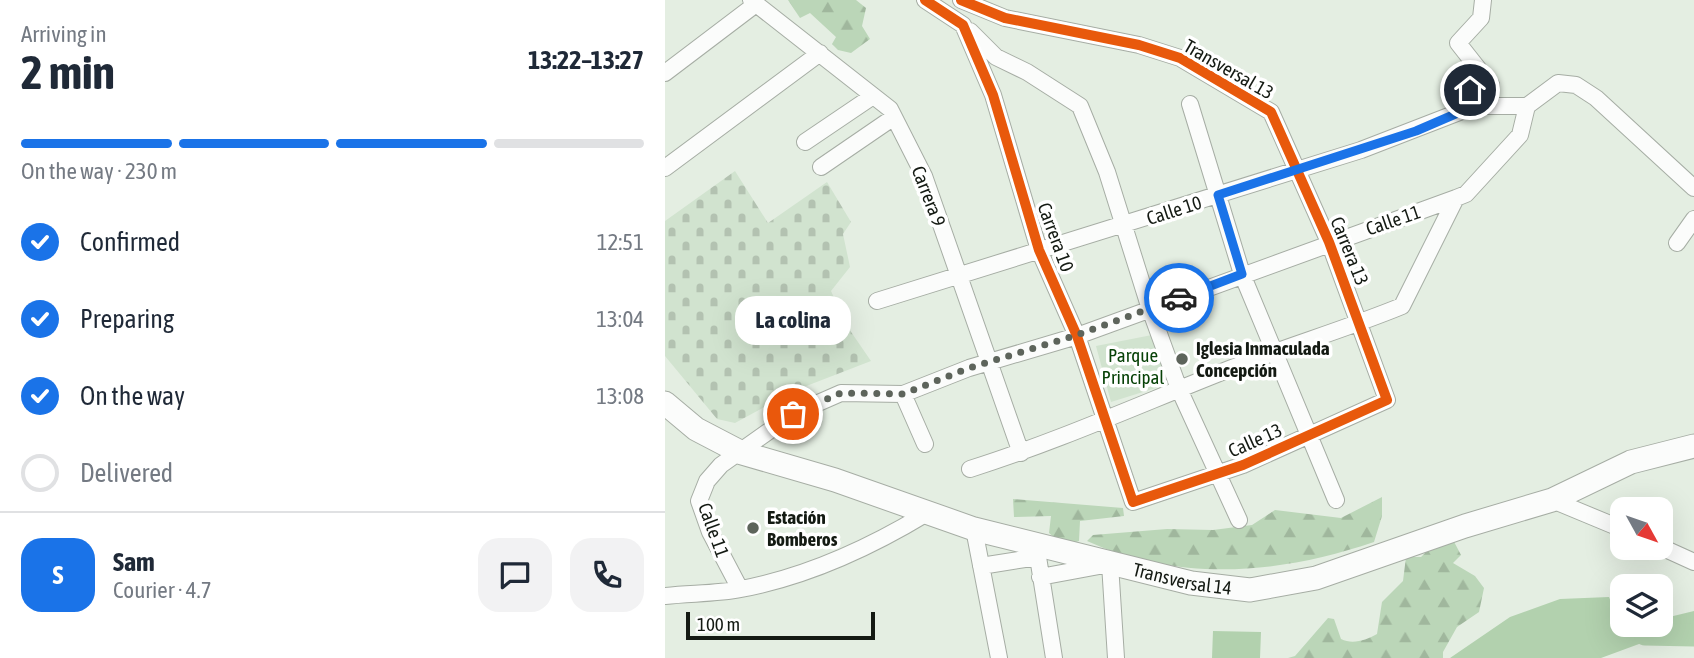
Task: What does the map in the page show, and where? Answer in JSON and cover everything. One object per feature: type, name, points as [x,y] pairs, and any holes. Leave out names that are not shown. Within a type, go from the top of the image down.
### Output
[{"type":"highway","name":"Transversal 14","points":[[671,409],[696,429],[742,453],[835,480],[974,529],[1191,583],[1250,590],[1316,578],[1465,526],[1552,500],[1631,462],[1694,446]]},
{"type":"street","points":[[925,0],[963,26],[996,57],[1027,72],[1080,106],[1179,389],[1239,520]]},
{"type":"street","name":"Transversal 13","points":[[961,0],[1005,18],[1139,46],[1180,58],[1265,108],[1273,118]]},
{"type":"street","name":"Calle 10","points":[[1467,109],[1466,93],[1491,85],[1458,43],[1481,18],[1483,0]]},
{"type":"street","points":[[665,73],[754,2]]},
{"type":"street","name":"Carrera 9","points":[[754,2],[890,109],[924,176],[1021,453]]},
{"type":"street","name":"Carrera 10","points":[[963,26],[993,95],[1039,250],[1077,335],[1133,502]]},
{"type":"street","points":[[665,168],[820,53]]},
{"type":"street","points":[[970,469],[1021,453],[1273,352],[1360,324],[1402,306],[1455,198],[1466,194],[1520,135],[1527,106],[1558,83],[1576,85],[1596,98],[1694,188]]},
{"type":"street","points":[[805,142],[873,96]]},
{"type":"street","points":[[1190,104],[1242,274],[1336,500]]},
{"type":"street","name":"Calle 10","points":[[877,301],[1124,226],[1295,168],[1416,131],[1467,109],[1480,106],[1527,106]]},
{"type":"street","points":[[821,167],[894,117]]},
{"type":"street","name":"Carrera 13","points":[[1273,118],[1329,242],[1387,400]]},
{"type":"street","name":"Calle 11","points":[[740,589],[710,532],[699,501],[707,481],[721,465],[742,453],[793,414],[841,393],[903,394],[969,368],[1077,335],[1455,198]]},
{"type":"street","points":[[1677,243],[1694,219]]},
{"type":"street","points":[[903,394],[925,444]]},
{"type":"street","name":"Calle 13","points":[[1133,502],[1219,475],[1387,400]]},
{"type":"street","points":[[1552,500],[1610,524]]},
{"type":"street","points":[[665,597],[740,589],[782,579],[857,549],[927,513]]},
{"type":"street","points":[[974,529],[999,658]]},
{"type":"street","points":[[1673,552],[1694,562]]},
{"type":"street","points":[[981,566],[1038,557],[1054,658]]},
{"type":"street","points":[[1040,576],[1111,564],[1116,658]]},
{"type":"green space","points":[[788,0],[856,0],[866,8],[862,26],[870,39],[851,53],[838,50],[832,44],[836,37],[810,13],[800,18]]},
{"type":"green space","points":[[735,171],[768,223],[827,182],[851,222],[843,234],[850,267],[831,291],[847,326],[871,361],[796,390],[735,423],[717,419],[665,356],[665,221]]},
{"type":"green space","name":"Parque Principal","points":[[1157,334],[1178,381],[1111,402],[1096,346]]},
{"type":"green space","points":[[1382,497],[1382,516],[1374,542],[1338,553],[1266,567],[1194,568],[1158,563],[1087,541],[1093,535],[1167,529],[1213,530],[1252,525],[1275,510],[1341,518]]},
{"type":"green space","points":[[1013,499],[1123,508],[1124,516],[1080,521],[1079,541],[1064,546],[1049,533],[1051,516],[1014,517]]},
{"type":"green space","points":[[1451,536],[1461,555],[1453,563],[1475,576],[1484,588],[1479,612],[1457,627],[1443,652],[1443,658],[1288,658],[1295,656],[1328,618],[1334,619],[1341,639],[1346,641],[1359,641],[1377,634],[1382,602],[1403,581],[1406,557],[1421,557],[1434,544]]},
{"type":"shaded area","points":[[1609,597],[1610,637],[1658,637],[1601,658],[1450,658],[1510,617],[1560,599]]},
{"type":"shaded area","points":[[1694,611],[1694,635],[1673,636],[1673,616]]},
{"type":"shaded area","points":[[1213,631],[1261,632],[1260,658],[1212,658]]},
{"type":"waterway","points":[[1673,635],[1694,635]]},
{"type":"cycle path","points":[[925,0],[963,25],[993,95],[1039,250],[1077,336],[1133,502],[1243,465],[1387,400],[1329,242],[1271,112],[1180,58],[1139,45],[1005,18],[961,0]]},
{"type":"way so far","points":[[793,414],[841,393],[869,396],[903,394],[969,368],[1077,335],[1179,298]]},
{"type":"place","name":"Iglesia Inmaculada Concepción","points":[[1182,359]]},
{"type":"place","name":"La colina","points":[[793,414]]},
{"type":"place","name":"Estación Bomberos","points":[[753,528]]},
{"type":"route","points":[[1179,298],[1242,274],[1218,195],[1416,131],[1467,109],[1464,97],[1470,90]]}]
